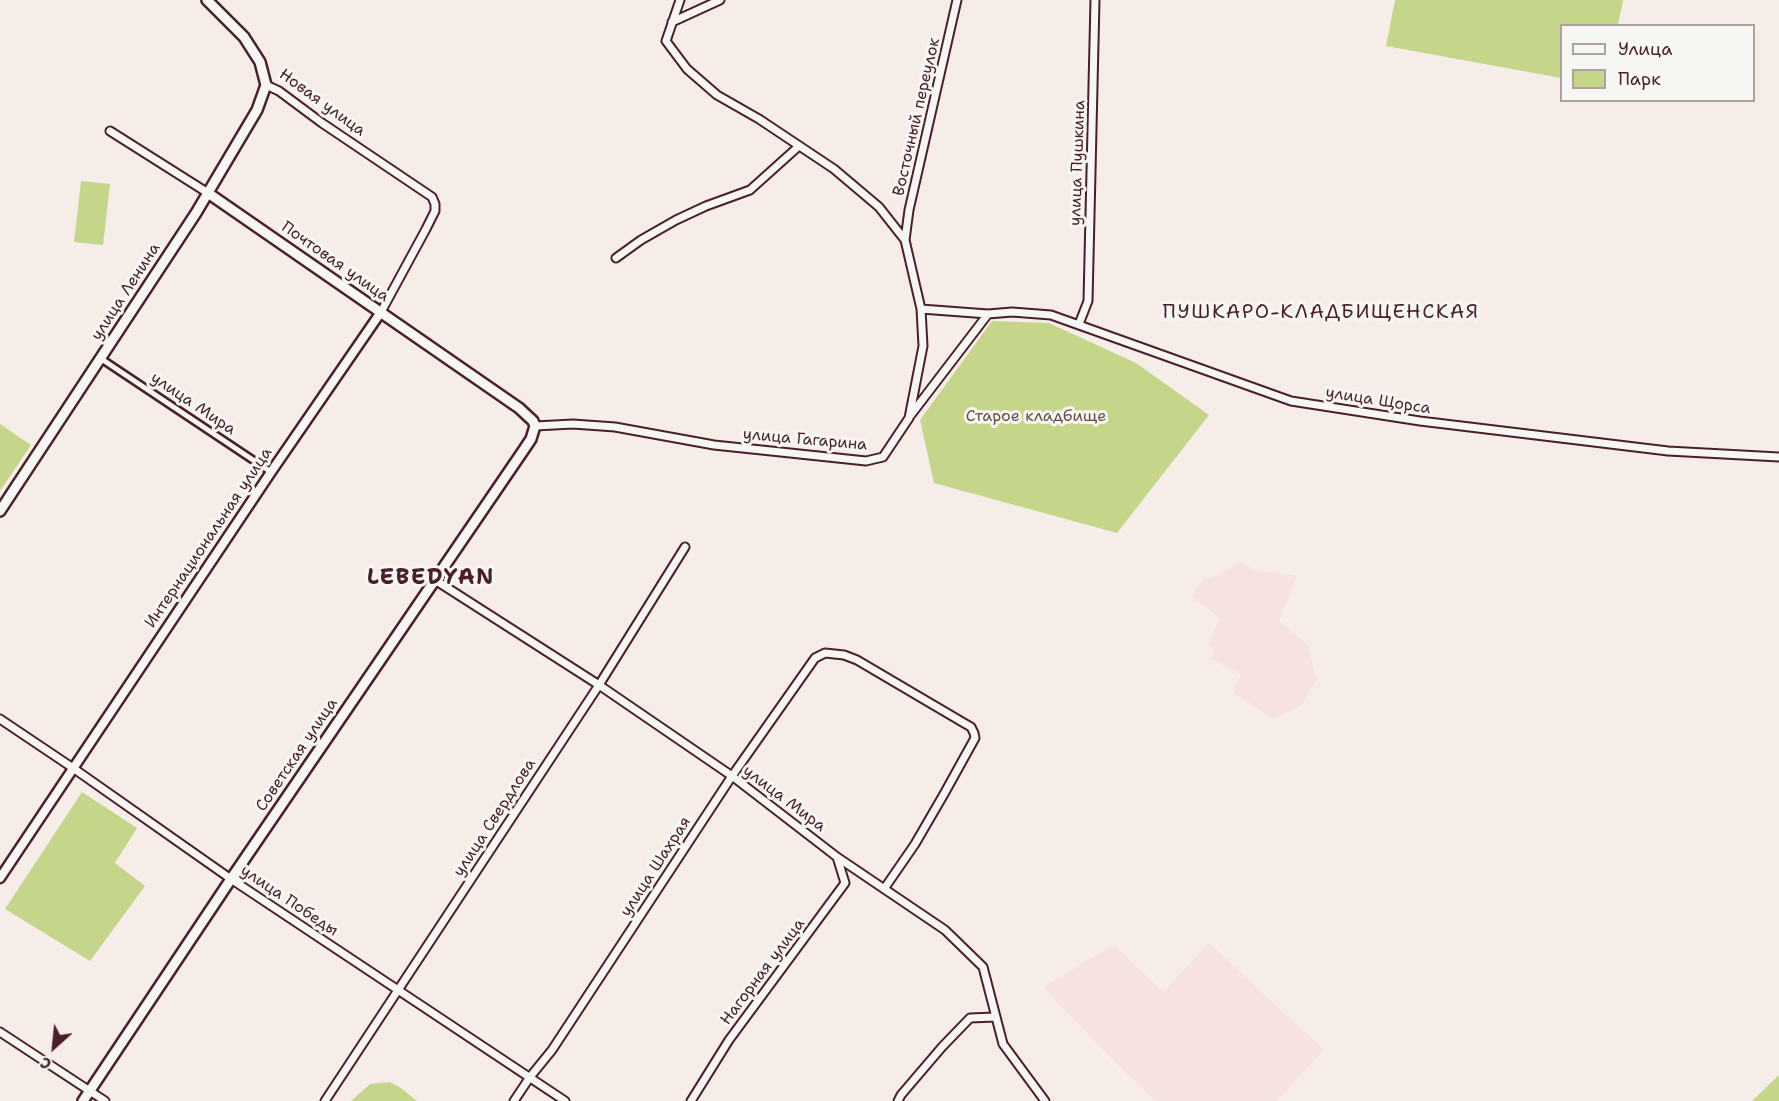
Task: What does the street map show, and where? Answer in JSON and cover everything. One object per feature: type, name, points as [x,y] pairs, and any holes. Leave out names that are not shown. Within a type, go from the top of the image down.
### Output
[{"type":"main road","name":"Новая улица","points":[[207,0],[244,37],[260,62],[266,85]]},
{"type":"main road","name":"улица Ленина","points":[[0,511],[208,193],[257,110],[266,85]]},
{"type":"main road","name":"Почтовая улица","points":[[208,193],[519,408],[533,421],[535,426]]},
{"type":"main road","name":"Советская улица","points":[[83,1101],[231,879],[525,448],[535,426]]},
{"type":"street","name":"улица Гагарина","points":[[535,426],[573,424],[615,427],[714,445],[866,460],[883,457],[909,418],[923,346],[921,309],[905,240],[879,207],[834,170],[759,119],[717,95],[687,69],[666,41],[680,0]]},
{"type":"street","points":[[672,22],[720,0]]},
{"type":"street","name":"Восточный переулок","points":[[905,240],[909,210],[957,0]]},
{"type":"street","name":"улица Пушкина","points":[[1078,324],[1088,301],[1095,0]]},
{"type":"street","name":"Новая улица","points":[[266,85],[279,91],[322,123],[432,197],[435,212]]},
{"type":"street","name":"Почтовая улица","points":[[110,131],[208,193]]},
{"type":"street","points":[[616,258],[641,240],[676,220],[750,190],[799,146]]},
{"type":"street","name":"Интернациональная улица","points":[[0,878],[271,472],[381,312],[435,212]]},
{"type":"street","name":"улица Щорса","points":[[921,309],[988,314],[1011,312],[1051,315],[1291,401],[1420,421],[1621,446],[1678,452],[1779,457]]},
{"type":"street","points":[[909,418],[988,314]]},
{"type":"street","name":"улица Мира","points":[[100,358],[271,472]]},
{"type":"street","name":"улица Свердлова","points":[[325,1101],[599,685],[684,547]]},
{"type":"street","name":"улица Мира","points":[[435,580],[599,685],[732,776],[837,857],[945,930],[983,967],[1003,1044],[1045,1101]]},
{"type":"street","name":"улица Шахрая","points":[[514,1101],[552,1050],[732,776],[815,658],[825,653],[844,655],[857,660],[971,727],[974,733],[975,738],[938,804],[885,889]]},
{"type":"street","name":"улица Победы","points":[[0,719],[74,768],[231,879],[566,1101]]},
{"type":"street","name":"Нагорная улица","points":[[692,1101],[729,1040],[845,883],[837,857]]},
{"type":"street","points":[[898,1101],[942,1047],[970,1018],[995,1017]]},
{"type":"street","points":[[0,1032],[105,1101]]},
{"type":"shaded area","points":[[1240,562],[1255,570],[1297,576],[1279,621],[1308,645],[1316,680],[1302,705],[1273,719],[1233,692],[1241,674],[1211,659],[1214,650],[1208,645],[1220,618],[1191,596],[1205,578],[1210,579]]},
{"type":"shaded area","points":[[1209,943],[1324,1050],[1276,1101],[1156,1101],[1043,987],[1114,945],[1163,992]]},
{"type":"green space","points":[[1395,0],[1623,0],[1618,24],[1560,24],[1560,78],[1386,46]]},
{"type":"green space","points":[[81,181],[110,184],[103,245],[74,242]]},
{"type":"green space","name":"Старое кладбище","points":[[992,321],[1049,323],[1136,363],[1209,415],[1117,533],[934,483],[920,420]]},
{"type":"green space","points":[[0,424],[31,445],[0,491]]},
{"type":"green space","points":[[82,792],[137,828],[115,863],[145,886],[90,961],[5,909]]},
{"type":"green space","points":[[1779,1075],[1779,1101],[1752,1101]]},
{"type":"green space","points":[[390,1082],[417,1101],[351,1101],[370,1084]]},
{"type":"district","name":"ПУШКАРО-КЛАДБИЩЕНСКАЯ","points":[[1321,313]]},
{"type":"district","name":"LEBEDYAN","points":[[431,578]]}]
